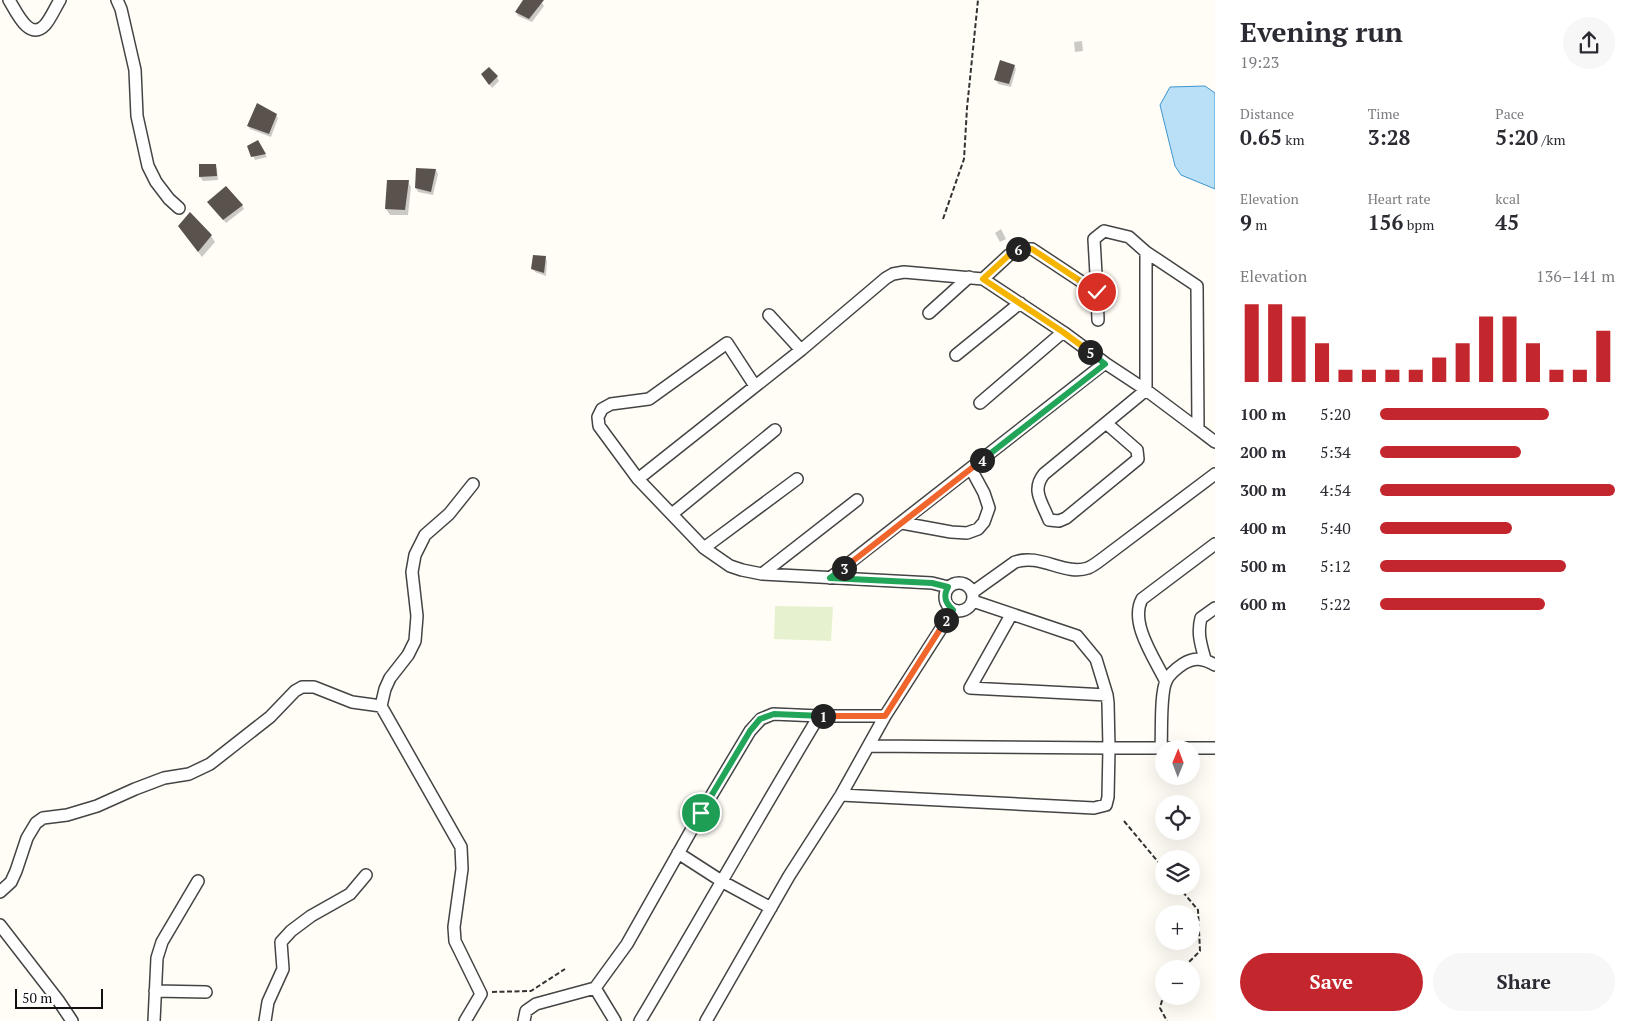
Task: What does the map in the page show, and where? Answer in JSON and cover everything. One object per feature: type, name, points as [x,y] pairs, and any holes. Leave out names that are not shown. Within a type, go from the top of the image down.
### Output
[{"type":"street","points":[[8,0],[26,26],[32,30],[37,30],[45,25],[60,0]]},
{"type":"street","points":[[117,0],[121,9],[135,70],[137,116],[148,166],[156,182],[169,199],[179,208]]},
{"type":"street","points":[[1098,320],[1094,239],[1104,231],[1129,237],[1146,252],[1197,286],[1198,429]]},
{"type":"street","points":[[983,279],[1009,255],[1019,249],[1032,249],[1097,292]]},
{"type":"street","points":[[1146,252],[1146,390]]},
{"type":"street","points":[[638,478],[801,350],[886,278],[904,272],[983,279],[1063,332],[1105,364],[1146,390],[1215,442]]},
{"type":"street","points":[[928,313],[969,277]]},
{"type":"street","points":[[956,355],[1020,303]]},
{"type":"street","points":[[769,315],[801,350]]},
{"type":"street","points":[[980,403],[1063,332]]},
{"type":"street","points":[[755,386],[726,343],[649,398],[611,404],[602,410],[598,417],[599,426],[638,478],[704,548],[730,566],[762,574],[932,583],[948,587],[958,582],[964,582],[971,588],[973,597]]},
{"type":"street","points":[[830,578],[1105,364]]},
{"type":"street","points":[[1106,423],[1136,450],[1138,459],[1066,518],[1059,521],[1049,520],[1037,489],[1038,482],[1044,474],[1146,390]]},
{"type":"street","points":[[672,514],[775,430]]},
{"type":"street","points":[[902,523],[951,532],[967,533],[978,529],[984,522],[989,508],[984,493],[971,469]]},
{"type":"street","points":[[948,587],[945,598],[946,602],[953,610],[963,611],[967,609],[973,597],[1015,562],[1031,559],[1076,570],[1088,568],[1102,560],[1215,474]]},
{"type":"street","points":[[704,548],[797,479]]},
{"type":"street","points":[[465,1021],[481,994],[455,941],[454,927],[462,869],[461,847],[381,706],[390,678],[408,655],[415,641],[417,616],[412,572],[415,556],[425,535],[449,514],[473,484]]},
{"type":"street","points":[[762,574],[857,500]]},
{"type":"street","points":[[1166,682],[1144,639],[1138,618],[1138,607],[1142,599],[1215,544]]},
{"type":"street","points":[[841,795],[1094,808],[1106,805],[1108,797],[1109,748],[1108,703],[1096,659],[1077,636],[1011,615],[973,597]]},
{"type":"street","points":[[1210,662],[1198,634],[1200,618],[1215,608]]},
{"type":"street","points":[[706,1021],[789,876],[870,746],[885,716],[953,610]]},
{"type":"street","points":[[1011,615],[970,688],[1107,695]]},
{"type":"street","points":[[1160,740],[1163,696],[1166,682],[1177,668],[1191,659],[1210,662]]},
{"type":"street","points":[[0,892],[11,882],[27,838],[36,823],[43,818],[67,815],[97,806],[149,783],[164,778],[189,774],[210,764],[270,718],[302,687],[314,687],[352,702],[381,706]]},
{"type":"street","points":[[524,1021],[526,1011],[536,1004],[595,988],[627,944],[750,731],[760,719],[774,714],[885,716]]},
{"type":"street","points":[[640,1021],[819,716]]},
{"type":"street","points":[[870,746],[1155,748]]},
{"type":"street","points":[[1200,748],[1215,748]]},
{"type":"street","points":[[678,853],[723,882],[771,908]]},
{"type":"street","points":[[265,1021],[268,1002],[283,969],[282,942],[291,931],[311,916],[350,894],[366,874]]},
{"type":"street","points":[[154,1021],[157,958],[162,942],[198,881]]},
{"type":"street","points":[[0,924],[72,1021]]},
{"type":"street","points":[[595,988],[615,1021]]},
{"type":"street","points":[[155,991],[206,992]]},
{"type":"path","points":[[942,219],[964,159],[978,0]]},
{"type":"path","points":[[1124,821],[1155,858]]},
{"type":"path","points":[[1186,895],[1198,910],[1200,952],[1192,960]]},
{"type":"path","points":[[481,994],[500,991],[531,991],[565,969]]},
{"type":"path","points":[[1161,1005],[1160,1008],[1168,1021]]},
{"type":"green space","points":[[775,606],[833,607],[831,641],[774,639]]},
{"type":"water","points":[[1205,86],[1215,93],[1215,189],[1181,175],[1175,166],[1160,105],[1170,87]]},
{"type":"building","points":[[523,0],[544,0],[529,19],[515,12]]},
{"type":"building","points":[[1000,60],[1015,65],[1009,84],[994,80]]},
{"type":"building","points":[[489,67],[498,76],[489,85],[481,74]]},
{"type":"building","points":[[257,103],[277,114],[269,134],[247,126]]},
{"type":"building","points":[[258,140],[266,154],[251,157],[247,146]]},
{"type":"building","points":[[199,164],[216,164],[217,176],[199,177]]},
{"type":"building","points":[[416,168],[436,169],[431,192],[415,188]]},
{"type":"building","points":[[387,180],[409,180],[405,210],[385,209]]},
{"type":"building","points":[[226,186],[243,205],[223,220],[207,202]]},
{"type":"building","points":[[190,212],[212,235],[198,252],[178,226]]},
{"type":"building","points":[[533,255],[546,256],[544,273],[531,269]]},
{"type":"route","points":[[701,813],[750,731],[760,719],[774,714],[885,716],[953,610],[949,607],[945,598],[945,592],[948,587],[932,583],[830,578],[1105,364],[1063,332],[983,279],[1009,255],[1019,249],[1032,249],[1097,292]]}]
